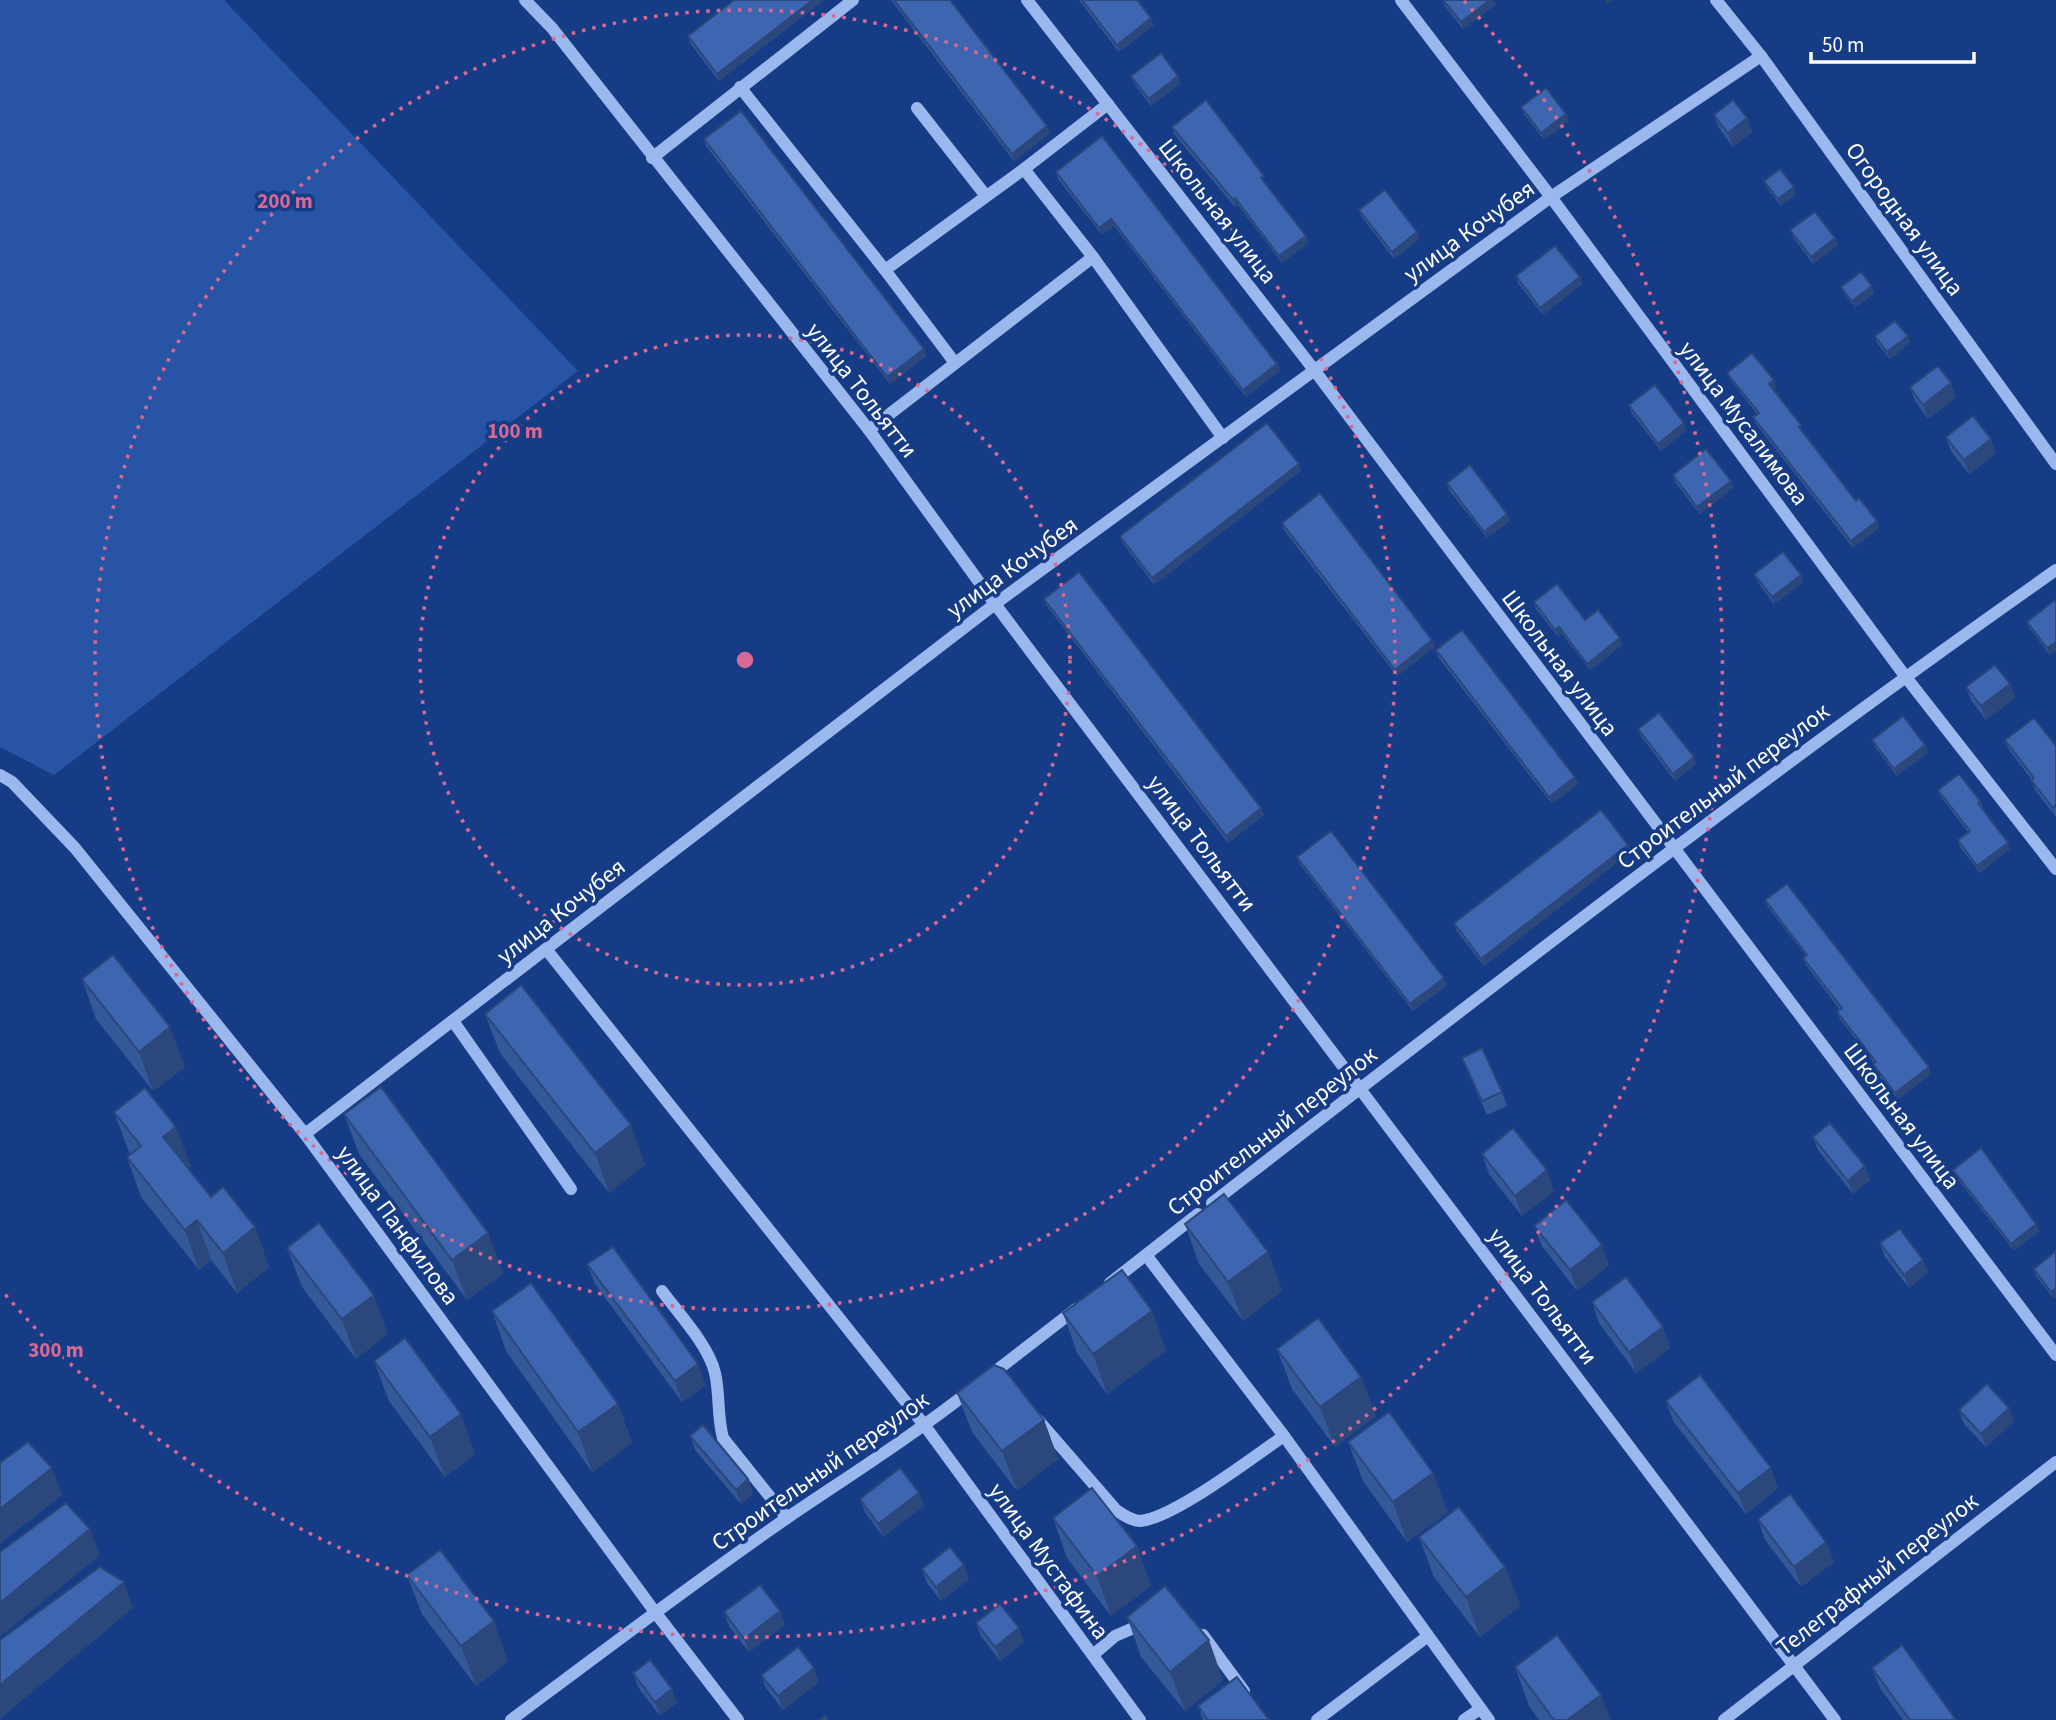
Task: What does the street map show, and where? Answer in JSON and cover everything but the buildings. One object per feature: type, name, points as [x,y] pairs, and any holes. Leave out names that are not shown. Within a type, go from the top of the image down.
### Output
[{"type":"street","name":"улица Тольятти","points":[[525,0],[552,28],[869,430],[995,604],[1835,1720]]},
{"type":"street","points":[[652,158],[853,0]]},
{"type":"street","name":"Школьная улица","points":[[1027,0],[1315,371],[2056,1355]]},
{"type":"street","name":"улица Мусалимова","points":[[1401,0],[1551,197],[1905,676],[2056,869]]},
{"type":"street","name":"Огородная улица","points":[[1716,0],[1761,56],[2056,464]]},
{"type":"street","name":"улица Кочубея","points":[[305,1134],[995,604],[1551,197],[1761,56]]},
{"type":"street","points":[[740,87],[955,363]]},
{"type":"street","points":[[885,270],[1108,104]]},
{"type":"street","points":[[917,108],[986,196]]},
{"type":"street","points":[[1024,169],[1093,257],[1223,438]]},
{"type":"street","points":[[869,430],[1093,257]]},
{"type":"street","name":"Строительный переулок","points":[[1103,1288],[1673,848],[1905,676],[2056,570]]},
{"type":"street","name":"улица Панфилова","points":[[0,775],[12,782],[75,848],[305,1134],[655,1612],[738,1720]]},
{"type":"street","name":"улица Мустафина","points":[[546,949],[925,1426],[1140,1720]]},
{"type":"street","points":[[453,1020],[571,1189]]},
{"type":"street","points":[[1146,1255],[1284,1436],[1489,1720]]},
{"type":"street","points":[[662,1291],[709,1356],[715,1373],[718,1422],[723,1438],[787,1518]]},
{"type":"street","name":"Строительный переулок","points":[[510,1720],[787,1518],[978,1391],[1081,1305]]},
{"type":"street","points":[[1032,1412],[1116,1510],[1128,1518],[1140,1521],[1176,1509],[1284,1436]]},
{"type":"street","name":"Телеграфный переулок","points":[[1724,1720],[2056,1462]]},
{"type":"street","points":[[1093,1655],[1115,1636],[1152,1620]]},
{"type":"street","points":[[1192,1622],[1250,1698]]},
{"type":"street","points":[[1317,1720],[1429,1636]]},
{"type":"street","points":[[1464,1720],[1480,1709]]},
{"type":"shaded area","points":[[0,0],[224,0],[578,371],[54,775],[0,747]]}]
